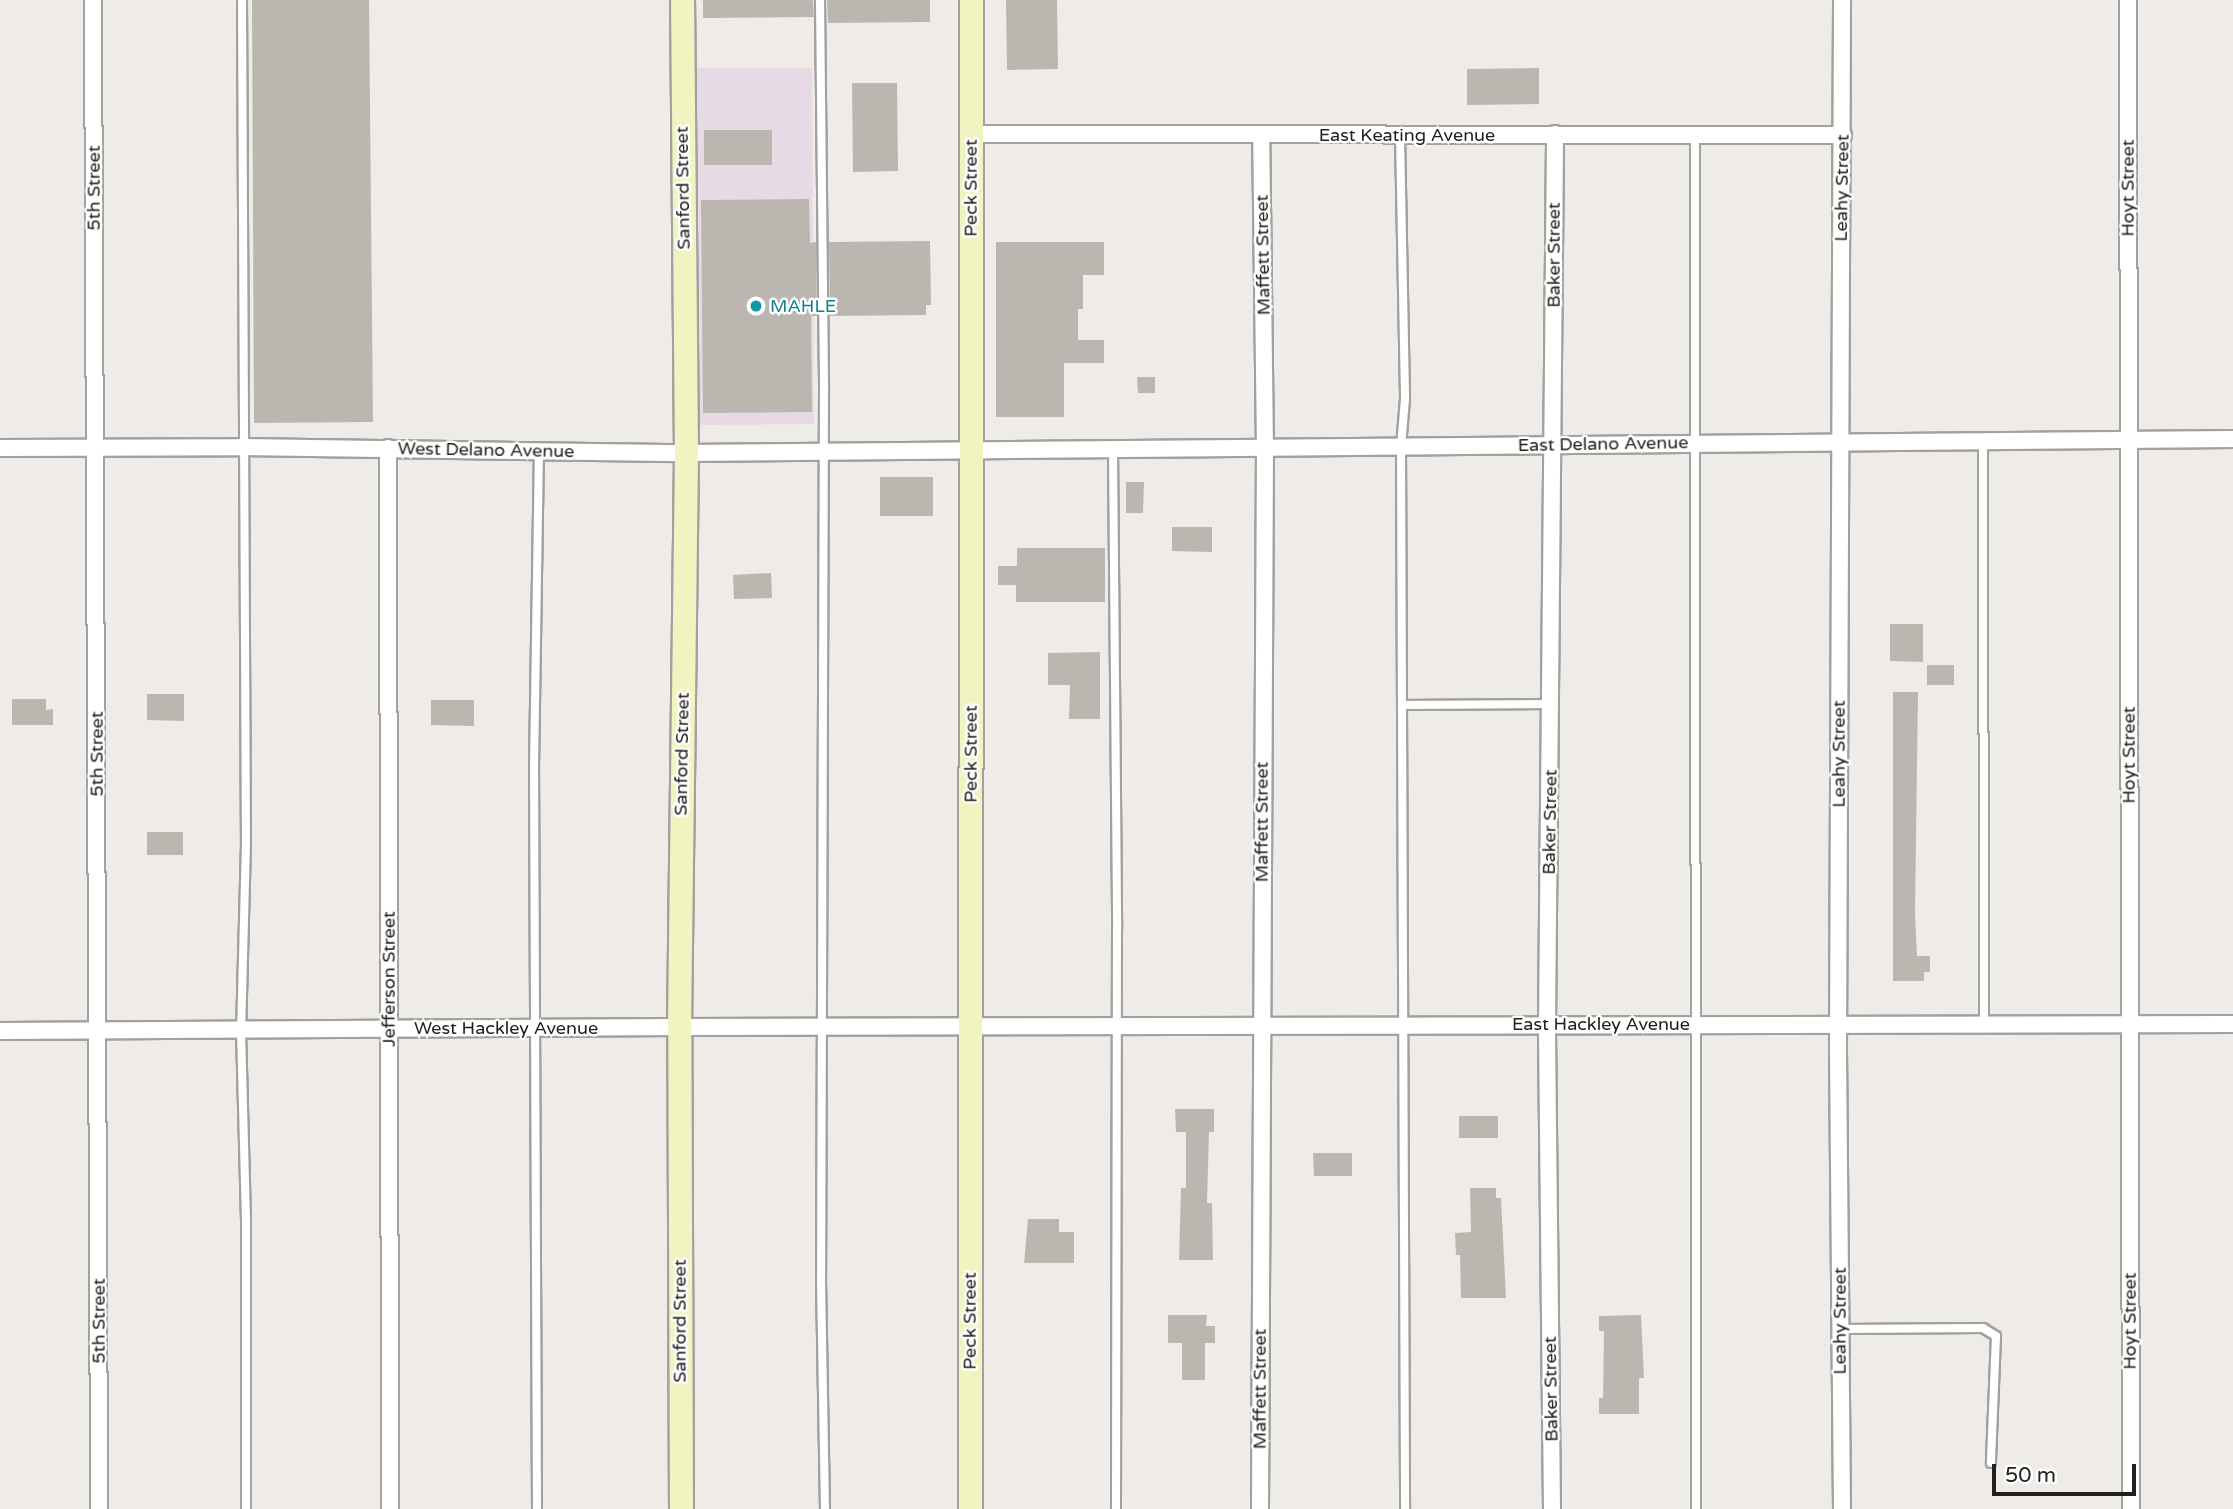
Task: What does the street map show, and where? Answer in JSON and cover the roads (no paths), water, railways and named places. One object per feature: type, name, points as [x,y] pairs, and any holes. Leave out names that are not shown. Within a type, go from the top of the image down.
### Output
[{"type":"street","name":"5th Street","points":[[93,0],[99,1509]]},
{"type":"street","name":"Sanford Street","points":[[681,1509],[678,1027],[685,453],[682,0]]},
{"type":"street","name":"Peck Street","points":[[970,1509],[971,0]]},
{"type":"street","name":"Leahy Street","points":[[1842,0],[1838,1023],[1842,1509]]},
{"type":"street","name":"Hoyt Street","points":[[2128,0],[2131,1509]]},
{"type":"street","name":"East Keating Avenue","points":[[971,134],[1843,135]]},
{"type":"street","name":"Baker Street","points":[[1552,1509],[1547,1024],[1552,704],[1555,134]]},
{"type":"street","name":"Maffett Street","points":[[1260,1509],[1265,449],[1261,135]]},
{"type":"street","name":"East Delano Avenue","points":[[972,451],[2233,439]]},
{"type":"street","name":"West Delano Avenue","points":[[0,448],[388,448],[685,453],[972,451]]},
{"type":"street","name":"Jefferson Street","points":[[388,448],[390,1509]]},
{"type":"street","name":"East Hackley Avenue","points":[[970,1027],[2233,1024]]},
{"type":"street","name":"West Hackley Avenue","points":[[0,1031],[970,1027]]},
{"type":"lane","points":[[242,0],[246,897],[241,1030],[246,1509]]},
{"type":"lane","points":[[820,0],[824,1027],[821,1280],[825,1509]]},
{"type":"lane","points":[[1695,134],[1696,1509]]},
{"type":"lane","points":[[1400,135],[1405,398],[1401,447],[1405,1509]]},
{"type":"lane","points":[[1983,440],[1984,1023]]},
{"type":"lane","points":[[1113,450],[1117,1027],[1116,1509]]},
{"type":"lane","points":[[537,1509],[534,767],[539,451]]},
{"type":"lane","points":[[1404,705],[1552,704]]},
{"type":"lane","points":[[1840,1329],[1983,1328],[1996,1336],[1991,1463]]},
{"type":"place","name":"MAHLE","points":[[756,306]]}]
